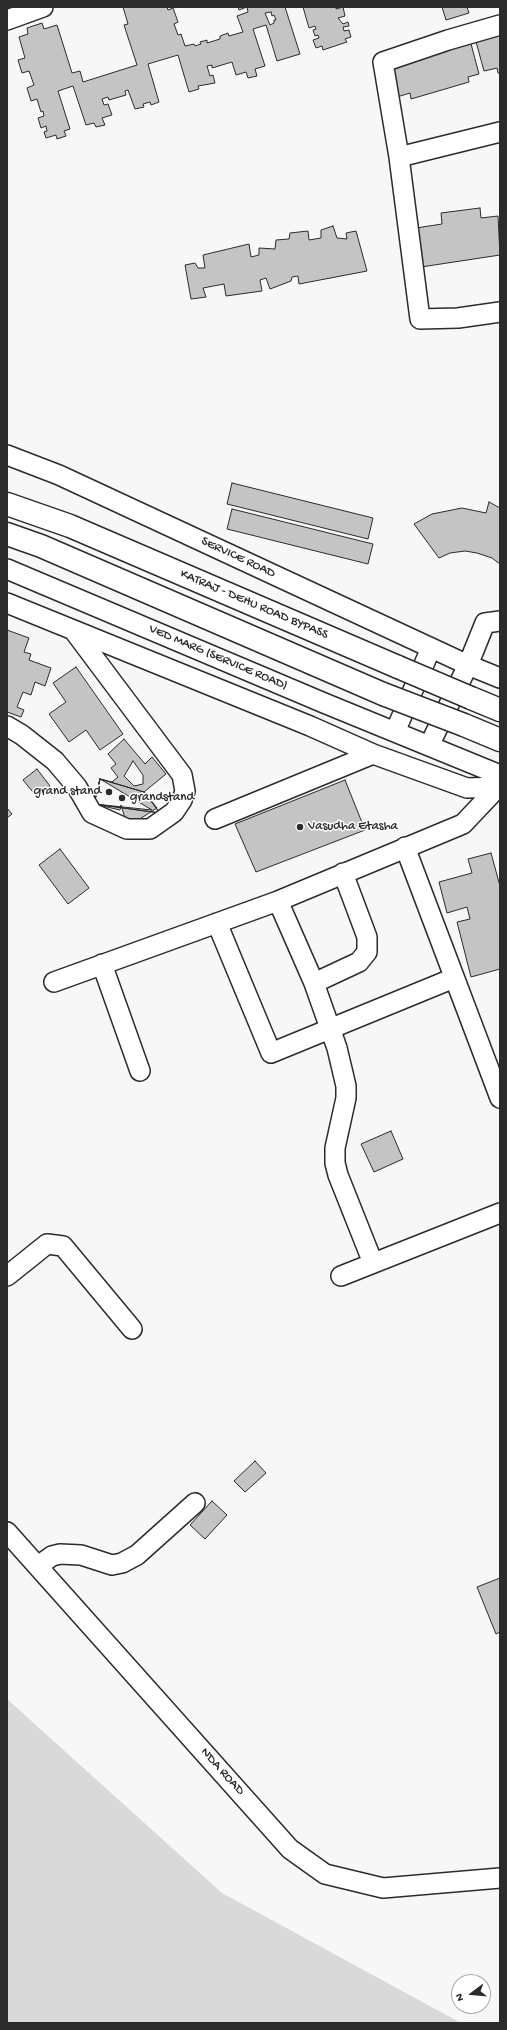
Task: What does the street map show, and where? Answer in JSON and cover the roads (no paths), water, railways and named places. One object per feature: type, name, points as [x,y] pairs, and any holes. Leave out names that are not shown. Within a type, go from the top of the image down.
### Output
[{"type":"highway","name":"KATRAJ - DEHU ROAD BYPASS","points":[[7,504],[70,526],[500,710]]},
{"type":"highway","points":[[7,534],[41,546],[383,694],[500,740]]},
{"type":"street","points":[[7,20],[43,7]]},
{"type":"street","points":[[500,25],[382,62],[399,157],[420,319],[458,318],[500,312]]},
{"type":"street","points":[[399,157],[500,132]]},
{"type":"street","name":"SERVICE ROAD","points":[[7,455],[59,475],[431,648],[500,678]]},
{"type":"street","name":"VED MARG (SERVICE ROAD)","points":[[7,569],[429,746],[499,784]]},
{"type":"street","points":[[7,603],[310,726],[373,754],[468,788],[499,784]]},
{"type":"street","points":[[429,746],[468,665],[485,623],[500,621]]},
{"type":"street","points":[[7,726],[22,735],[56,761],[77,787],[92,813],[127,829],[150,829],[174,812],[182,800],[185,791],[182,775],[74,631]]},
{"type":"street","points":[[395,732],[431,648]]},
{"type":"street","points":[[215,819],[373,754]]},
{"type":"street","points":[[54,982],[278,901],[463,824],[499,784]]},
{"type":"street","points":[[405,847],[500,1098]]},
{"type":"street","points":[[314,983],[358,962],[368,952],[367,937],[343,873]]},
{"type":"street","points":[[278,901],[314,983],[331,1029],[346,1086],[346,1098],[336,1148],[335,1163],[338,1175],[373,1263]]},
{"type":"street","points":[[217,923],[271,1053],[454,978]]},
{"type":"street","points":[[102,964],[140,1071]]},
{"type":"street","points":[[341,1276],[500,1213]]},
{"type":"street","points":[[7,1276],[46,1244],[63,1246],[132,1329]]},
{"type":"street","points":[[38,1566],[52,1556],[60,1554],[81,1555],[112,1566],[122,1563],[137,1555],[195,1503]]},
{"type":"street","name":"NDA ROAD","points":[[7,1532],[290,1849],[325,1874],[383,1888],[500,1878]]},
{"type":"place","name":"grand stand","points":[[109,792]]},
{"type":"place","name":"grandstand","points":[[122,798]]},
{"type":"place","name":"Vasudha Etasha","points":[[300,827]]}]
